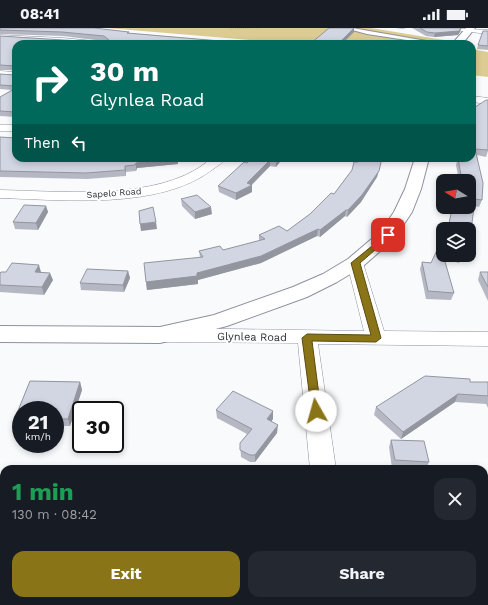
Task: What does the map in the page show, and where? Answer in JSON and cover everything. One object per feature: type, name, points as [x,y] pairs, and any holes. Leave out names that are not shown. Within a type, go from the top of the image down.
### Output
[{"type":"street","points":[[454,28],[488,32]]},
{"type":"street","points":[[460,40],[470,29]]},
{"type":"street","points":[[0,37],[63,40]]},
{"type":"street","points":[[0,74],[12,75]]},
{"type":"street","points":[[476,100],[488,101]]},
{"type":"street","points":[[0,128],[12,128]]},
{"type":"street","name":"Sapelo Road","points":[[0,194],[106,195],[131,193],[179,183],[197,175],[215,162]]},
{"type":"street","name":"Glynlea Road","points":[[160,335],[218,321],[246,312],[300,292],[330,278],[356,263],[388,235],[403,212],[414,189],[421,162]]},
{"type":"street","points":[[356,263],[376,338]]},
{"type":"street","name":"Glynlea Road","points":[[0,334],[488,339]]},
{"type":"street","points":[[307,338],[323,465]]},
{"type":"lane","points":[[347,28],[367,33],[415,40]]},
{"type":"path","points":[[229,29],[252,28]]},
{"type":"shaded area","points":[[107,28],[371,28],[444,40],[250,40]]},
{"type":"shaded area","points":[[476,50],[488,52],[488,77],[476,76]]},
{"type":"building","points":[[0,28],[94,28],[129,32],[127,33],[208,40],[109,40],[104,36],[62,32],[0,30]]},
{"type":"building","points":[[329,28],[354,28],[342,40],[315,40]]},
{"type":"building","points":[[420,28],[461,28],[459,31],[435,33],[427,32]]},
{"type":"building","points":[[483,31],[488,31],[488,46],[478,45]]},
{"type":"building","points":[[0,36],[63,40],[12,40],[12,66],[0,65]]},
{"type":"building","points":[[0,74],[12,75],[12,86],[0,85]]},
{"type":"building","points":[[12,90],[12,112],[0,111],[0,97]]},
{"type":"building","points":[[488,100],[488,150],[476,149],[476,106]]},
{"type":"building","points":[[0,137],[12,138],[12,162],[144,162],[125,166],[125,170],[86,173],[0,171]]},
{"type":"building","points":[[476,153],[483,183],[482,200],[476,199],[476,174],[461,174],[459,162],[476,162]]},
{"type":"building","points":[[244,162],[268,162],[247,183],[252,185],[236,193],[218,186]]},
{"type":"building","points":[[354,162],[381,162],[379,171],[362,195],[348,210],[320,230],[318,229],[261,256],[197,273],[197,276],[146,282],[144,263],[203,257],[199,251],[220,246],[223,250],[265,239],[259,235],[279,226],[287,231],[310,214],[331,193],[334,194],[352,170]]},
{"type":"building","points":[[197,195],[211,207],[195,212],[181,199]]},
{"type":"building","points":[[24,205],[46,206],[36,223],[13,222]]},
{"type":"building","points":[[153,207],[156,222],[140,224],[139,211]]},
{"type":"building","points":[[451,214],[473,214],[472,222],[449,222]]},
{"type":"building","points":[[436,252],[436,262],[445,262],[454,293],[428,291],[422,262],[431,263]]},
{"type":"building","points":[[12,263],[39,265],[35,272],[50,273],[42,287],[0,285],[0,273],[6,272]]},
{"type":"building","points":[[87,269],[128,271],[123,285],[80,283]]},
{"type":"building","points":[[480,272],[488,272],[488,287]]},
{"type":"building","points":[[425,376],[470,379],[470,382],[488,382],[488,396],[458,394],[403,432],[376,407]]},
{"type":"building","points":[[30,381],[80,382],[74,401],[72,401],[72,407],[68,419],[64,419],[64,401],[22,401]]},
{"type":"building","points":[[233,391],[273,411],[267,419],[278,425],[255,455],[250,455],[240,450],[240,443],[252,429],[216,410]]},
{"type":"building","points":[[391,440],[424,441],[429,462],[395,460]]},
{"type":"route","points":[[316,411],[307,338],[376,338],[356,263],[388,235]]}]
